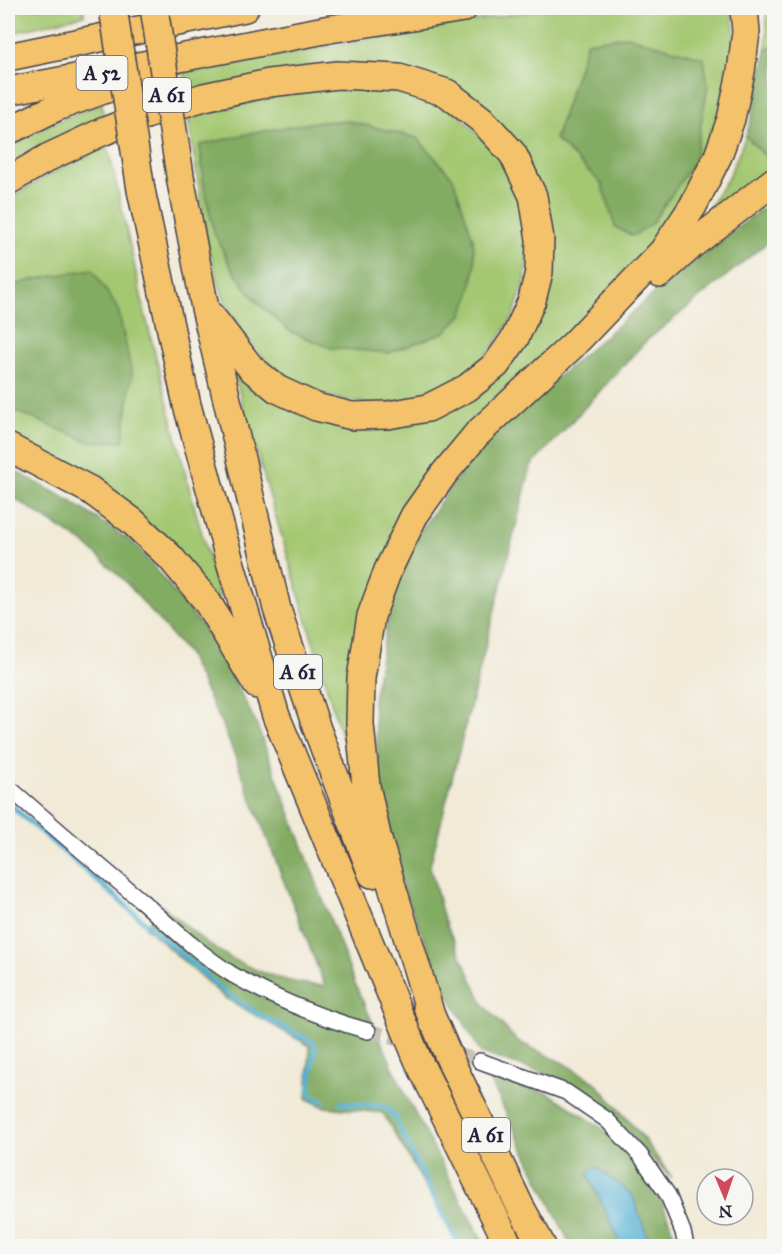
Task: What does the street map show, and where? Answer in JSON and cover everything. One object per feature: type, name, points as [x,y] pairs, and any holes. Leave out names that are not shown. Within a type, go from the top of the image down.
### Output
[{"type":"highway","name":"A 61","points":[[114,8],[141,190],[187,405],[276,716],[418,1060],[509,1246]]},
{"type":"highway","name":"A 61","points":[[155,8],[181,182],[205,308],[277,609],[316,729],[353,827],[434,1022],[515,1196],[542,1246]]},
{"type":"highway","points":[[58,46],[155,8]]},
{"type":"highway","name":"A 52","points":[[8,57],[245,8]]},
{"type":"highway","name":"A 52","points":[[8,91],[330,29],[464,8]]},
{"type":"highway","points":[[434,1022],[378,840],[366,786],[360,724],[362,678],[371,616],[388,570],[414,516],[443,475],[477,434],[573,345],[663,251],[693,206],[718,156],[731,119],[741,72],[746,32],[744,8]]},
{"type":"highway","points":[[8,131],[57,107],[197,55]]},
{"type":"highway","points":[[8,181],[49,157],[102,132],[146,115],[204,97],[269,83],[338,75],[399,78],[447,93],[482,120],[513,154],[533,196],[540,239],[539,272],[532,300],[515,338],[496,366],[467,388],[428,408],[388,416],[352,416],[316,407],[278,389],[251,368],[205,308]]},
{"type":"highway","points":[[573,345],[633,297],[693,244],[774,181]]},
{"type":"highway","points":[[8,447],[90,490],[132,521],[170,557],[206,600],[276,716]]},
{"type":"street","points":[[8,787],[197,949],[232,974],[309,1011],[368,1031]]},
{"type":"street","points":[[480,1061],[566,1092],[607,1120],[640,1155],[668,1195],[683,1232],[686,1246]]},
{"type":"green space","points":[[31,8],[84,8],[84,15],[8,34],[8,11]]},
{"type":"green space","points":[[558,8],[732,8],[735,42],[727,105],[691,198],[645,262],[475,417],[438,462],[391,540],[355,764],[341,735],[244,410],[227,344],[257,381],[399,421],[524,339],[539,190],[440,84],[188,93],[184,72]]},
{"type":"green space","points":[[766,8],[774,8],[774,43],[766,52],[767,30]]},
{"type":"green space","points":[[626,36],[704,58],[708,86],[694,162],[652,223],[633,236],[615,227],[602,184],[555,139],[587,42]]},
{"type":"green space","points":[[774,44],[774,158],[770,161],[746,136],[766,52]]},
{"type":"green space","points":[[340,87],[382,89],[432,100],[457,112],[509,167],[524,202],[529,239],[525,281],[512,319],[487,354],[453,384],[419,399],[372,405],[325,396],[274,370],[245,336],[223,297],[208,247],[188,117],[287,94]],"holes":[[[348,121],[417,138],[291,332],[255,300],[231,267],[214,232],[204,186],[200,145],[316,122]]]},
{"type":"green space","points":[[102,103],[105,125],[8,174],[8,148],[46,126]]},
{"type":"green space","points":[[348,121],[417,138],[453,178],[473,239],[475,266],[469,299],[462,315],[445,332],[389,353],[331,348],[291,332],[255,300],[231,267],[214,232],[204,186],[200,145],[316,122]]},
{"type":"green space","points":[[746,136],[770,161],[774,158],[774,174],[696,228],[728,178]]},
{"type":"green space","points":[[108,147],[146,318],[223,610],[8,439],[8,199],[66,165]]},
{"type":"green space","points":[[774,199],[774,237],[645,342],[531,466],[430,866],[444,920],[484,1005],[517,1041],[563,1063],[595,1082],[641,1135],[672,1178],[583,1093],[554,1077],[481,1053],[443,985],[402,886],[381,794],[373,701],[392,596],[421,530],[465,466],[500,427],[656,292]]},
{"type":"green space","points":[[92,269],[118,309],[132,374],[123,441],[90,442],[8,408],[8,287],[32,280]]},
{"type":"green space","points":[[8,467],[72,502],[135,544],[205,630],[256,723],[355,984],[407,1098],[485,1246],[460,1246],[383,1113],[325,1107],[307,1099],[310,1046],[225,998],[145,927],[163,906],[202,939],[244,965],[293,982],[325,986],[225,731],[187,653],[123,579],[85,544],[8,494]]},
{"type":"green space","points":[[488,1076],[550,1094],[599,1126],[625,1147],[653,1184],[662,1201],[678,1246],[650,1246],[646,1232],[588,1175],[622,1246],[571,1246]]},
{"type":"water","points":[[596,1167],[632,1195],[650,1246],[622,1246],[588,1174]]},
{"type":"waterway","points":[[8,803],[227,994],[261,1016],[314,1043],[309,1090],[312,1097],[324,1101]]},
{"type":"waterway","points":[[341,1103],[379,1106],[393,1114],[459,1246]]},
{"type":"tunnel","points":[[368,1031],[480,1061]]}]
